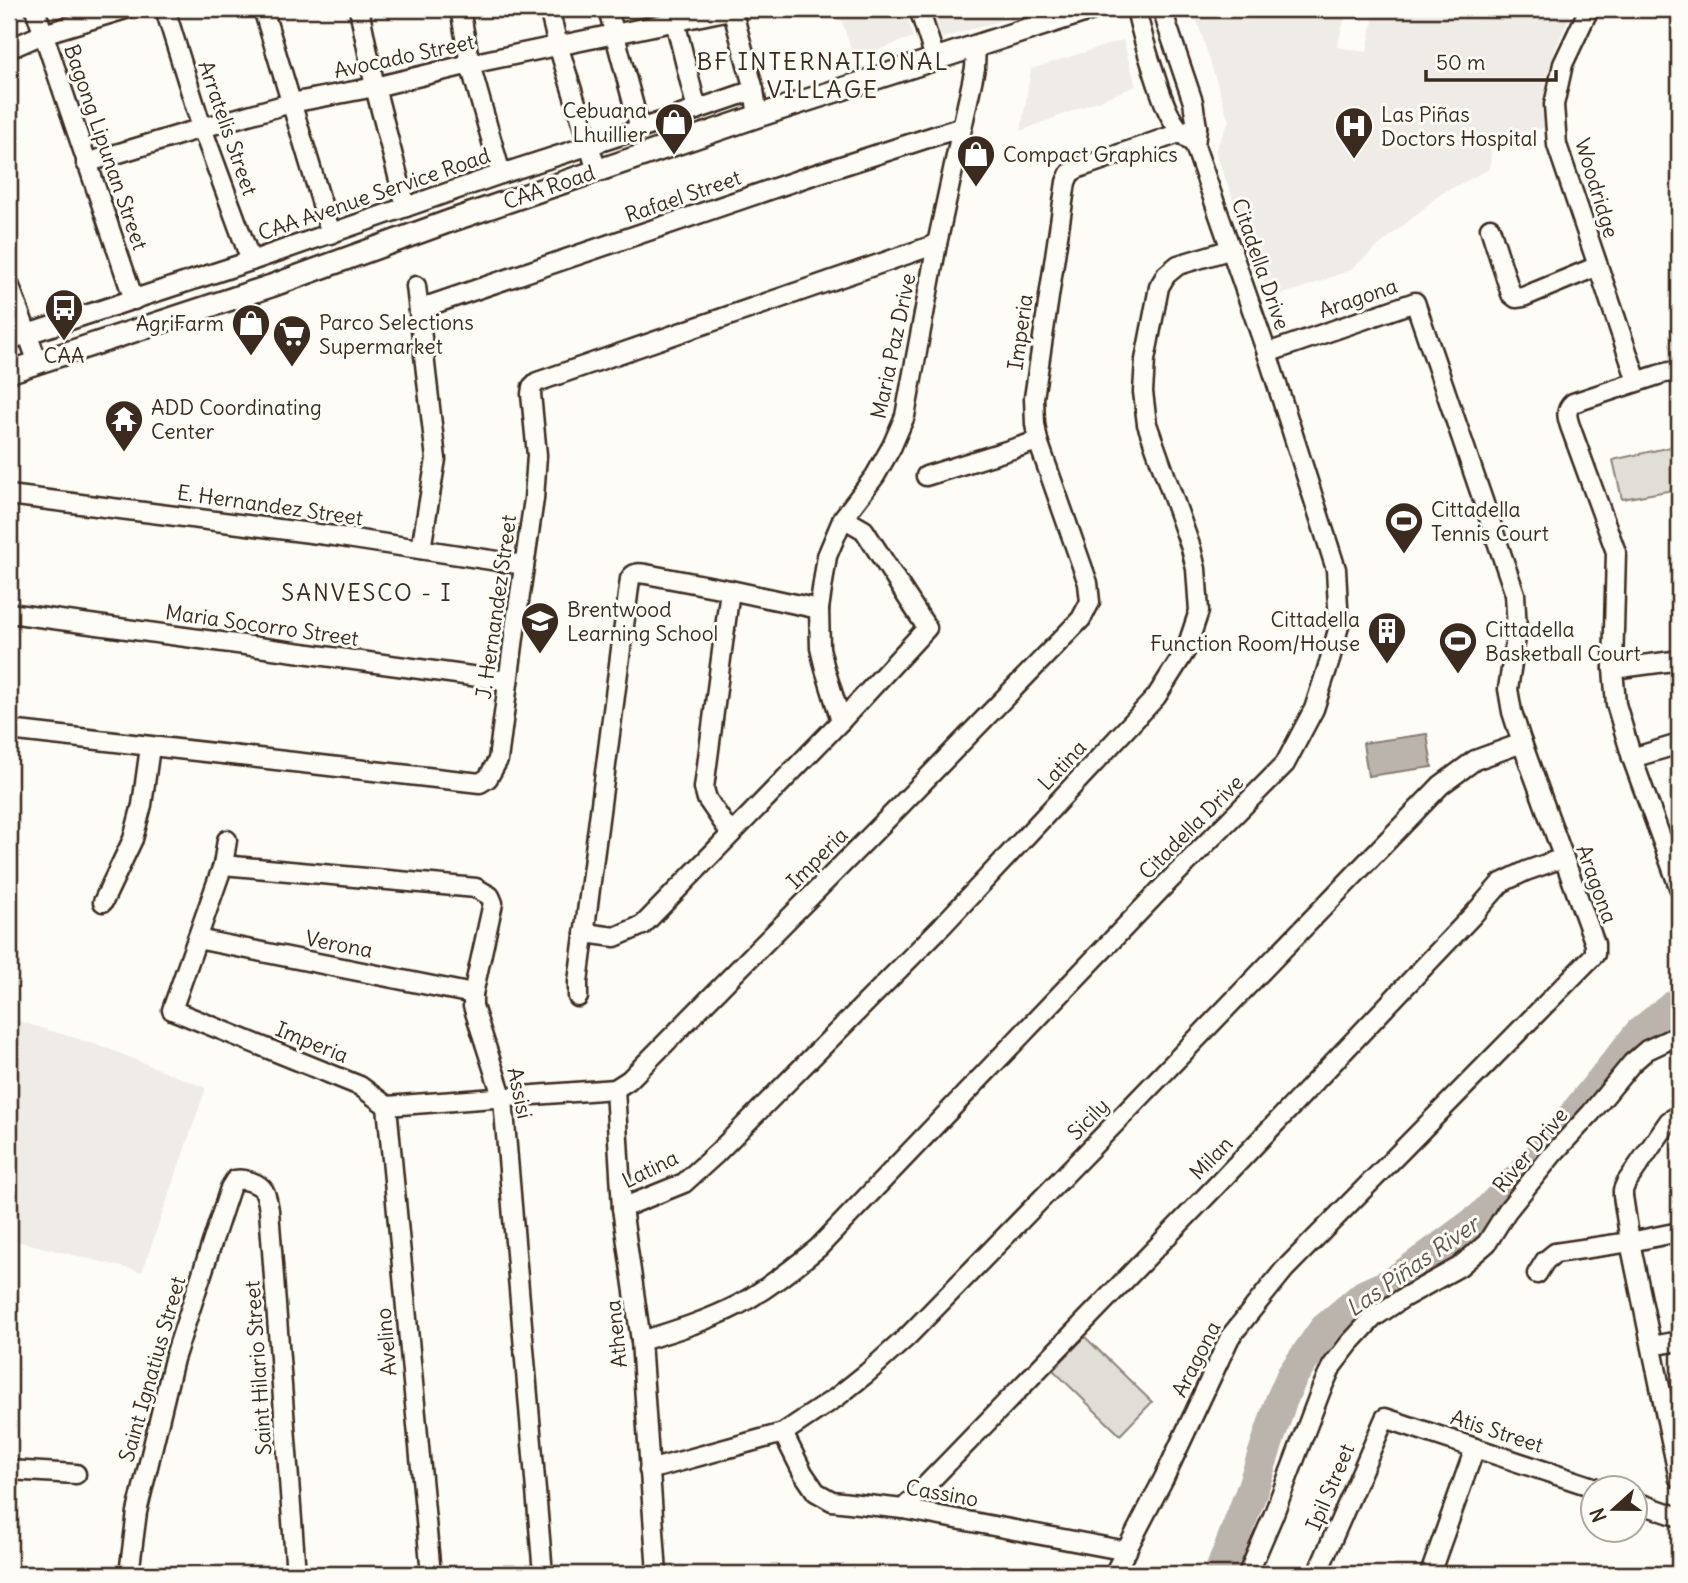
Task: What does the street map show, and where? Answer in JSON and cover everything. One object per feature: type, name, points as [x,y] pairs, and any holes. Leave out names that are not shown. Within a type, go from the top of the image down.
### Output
[{"type":"main road","name":"CAA Road","points":[[9,372],[303,275],[450,221],[758,116],[1091,9]]},
{"type":"street","name":"Bagong Lipunan Street","points":[[35,9],[134,300]]},
{"type":"street","points":[[9,49],[43,34],[126,9]]},
{"type":"street","name":"Arratelis Street","points":[[165,9],[202,128],[251,261]]},
{"type":"street","points":[[264,9],[331,234]]},
{"type":"street","points":[[359,9],[375,87],[406,207]]},
{"type":"street","points":[[460,9],[470,64],[501,174]]},
{"type":"street","points":[[549,9],[597,171]]},
{"type":"street","points":[[608,9],[640,129]]},
{"type":"street","points":[[733,9],[758,116]]},
{"type":"street","name":"Avocado Street","points":[[86,163],[291,103],[614,34],[673,15],[733,9]]},
{"type":"street","points":[[919,9],[935,58]]},
{"type":"street","name":"Citadella Drive","points":[[641,1341],[687,1327],[737,1305],[781,1278],[818,1248],[1161,888],[1285,764],[1314,709],[1339,626],[1336,569],[1232,249],[1189,130],[1165,108],[1141,34],[1136,9]]},
{"type":"street","points":[[1163,9],[1193,102],[1189,130]]},
{"type":"street","name":"Woodridge","points":[[1589,9],[1563,64],[1554,105],[1557,145],[1637,382]]},
{"type":"street","points":[[673,15],[697,110]]},
{"type":"street","name":"Maria Paz Drive","points":[[841,721],[820,648],[819,609],[827,556],[843,518],[874,476],[892,446],[905,416],[937,244],[975,68],[976,46]]},
{"type":"street","points":[[1155,75],[1181,68]]},
{"type":"street","name":"CAA Avenue Service Road","points":[[9,340],[754,90]]},
{"type":"street","name":"Rafael Street","points":[[419,309],[962,127]]},
{"type":"street","name":"Imperia","points":[[615,1089],[629,1080],[1081,619],[1090,602],[1088,583],[1038,441],[1034,398],[1066,181],[1070,173],[1079,168],[1189,130]]},
{"type":"street","points":[[1490,228],[1511,294],[1516,298],[1598,266]]},
{"type":"street","name":"J. Hernandez Street","points":[[9,730],[480,783],[488,778],[498,760],[534,499],[537,455],[532,387],[537,382],[937,244]]},
{"type":"street","name":"Latina","points":[[622,1208],[684,1183],[716,1154],[943,926],[1156,697],[1174,669],[1186,650],[1199,611],[1196,569],[1147,424],[1144,400],[1145,360],[1159,287],[1166,275],[1178,265],[1232,249]]},
{"type":"street","points":[[9,284],[38,363]]},
{"type":"street","points":[[416,286],[436,459],[421,549]]},
{"type":"street","name":"Aragona","points":[[1114,1574],[1164,1478],[1230,1336],[1284,1270],[1595,954],[1595,944],[1512,712],[1508,689],[1517,631],[1515,594],[1415,302],[1268,353]]},
{"type":"street","points":[[1679,375],[1669,372],[1637,382],[1573,404],[1567,412],[1616,552],[1613,669],[1616,704],[1632,758],[1679,887]]},
{"type":"street","points":[[926,477],[1038,441]]},
{"type":"street","name":"E. Hernandez Street","points":[[9,495],[227,521],[524,565]]},
{"type":"street","points":[[584,933],[615,937],[643,925],[841,721],[927,628],[864,530],[843,518]]},
{"type":"street","points":[[578,998],[630,579],[637,573],[819,609]]},
{"type":"street","points":[[730,590],[704,788],[707,799],[731,834]]},
{"type":"street","name":"Maria Socorro Street","points":[[9,613],[508,681]]},
{"type":"street","points":[[1613,669],[1673,661]]},
{"type":"street","name":"Sicily","points":[[649,1470],[783,1433],[838,1397],[908,1336],[1441,785],[1475,760],[1522,743]]},
{"type":"street","points":[[1632,758],[1679,744]]},
{"type":"street","points":[[103,902],[132,839],[142,804],[150,747]]},
{"type":"street","name":"Imperia","points":[[227,840],[223,865],[172,1010],[359,1086],[387,1106]]},
{"type":"street","name":"Milan","points":[[903,1509],[1234,1167],[1501,883],[1563,858]]},
{"type":"street","name":"Assisi","points":[[223,865],[481,890],[494,902],[472,994],[473,1006],[503,1099],[543,1574]]},
{"type":"street","name":"Verona","points":[[197,939],[472,994]]},
{"type":"street","name":"River Drive","points":[[1248,1574],[1321,1390],[1332,1366],[1349,1344],[1373,1318],[1459,1267],[1487,1243],[1507,1211],[1552,1155],[1632,1063],[1647,1050],[1679,1035]]},
{"type":"street","points":[[387,1106],[615,1089]]},
{"type":"street","name":"Athena","points":[[615,1089],[622,1208],[641,1341],[659,1574]]},
{"type":"street","name":"Avelino","points":[[387,1106],[431,1574]]},
{"type":"street","points":[[1679,1115],[1669,1121],[1623,1190],[1630,1242],[1676,1447],[1679,1479]]},
{"type":"street","name":"Saint Hilario Street","points":[[235,1180],[242,1179],[265,1192],[269,1210],[296,1574]]},
{"type":"street","name":"Saint Ignatius Street","points":[[129,1574],[137,1512],[174,1359],[230,1188],[235,1180]]},
{"type":"street","points":[[1537,1274],[1545,1261],[1555,1253],[1679,1232]]},
{"type":"street","points":[[1653,1346],[1679,1341]]},
{"type":"street","name":"Atis Street","points":[[1385,1418],[1580,1484]]},
{"type":"street","name":"Ipil Street","points":[[1317,1574],[1385,1418]]},
{"type":"street","name":"Cassino","points":[[783,1433],[816,1492],[832,1501],[903,1509],[1127,1551]]},
{"type":"street","points":[[1430,1574],[1475,1448]]},
{"type":"street","points":[[9,1469],[76,1474]]},
{"type":"street","points":[[1650,1507],[1679,1517]]},
{"type":"shaded area","points":[[838,9],[905,9],[913,37],[854,59]]},
{"type":"shaded area","points":[[931,9],[1039,9],[942,38]]},
{"type":"shaded area","name":"Las Piñas Doctors Hospital","points":[[1213,9],[1347,9],[1337,47],[1367,52],[1375,9],[1573,9],[1555,50],[1546,81],[1546,128],[1492,137],[1490,169],[1442,193],[1350,270],[1270,298],[1215,151],[1229,121],[1195,14]]},
{"type":"shaded area","points":[[1123,40],[1136,86],[1021,131],[1031,69]]},
{"type":"shaded area","points":[[1679,445],[1679,489],[1622,499],[1613,460]]},
{"type":"shaded area","points":[[1427,734],[1432,767],[1368,776],[1363,743]]},
{"type":"shaded area","points":[[9,1018],[104,1047],[206,1088],[142,1272],[9,1239]]},
{"type":"shaded area","points":[[1085,1337],[1152,1402],[1120,1435],[1053,1370]]},
{"type":"waterway","name":"Las Piñas River","points":[[1220,1574],[1252,1490],[1281,1401],[1292,1376],[1324,1330],[1365,1295],[1394,1282],[1481,1218],[1547,1149],[1640,1033],[1674,1006],[1679,1005]]},
{"type":"place","name":"Cebuana Lhuillier","points":[[674,156]]},
{"type":"place","name":"Las Piñas Doctors Hospital","points":[[1354,160]]},
{"type":"place","name":"Compact Graphics","points":[[976,188]]},
{"type":"place","name":"CAA","points":[[64,342]]},
{"type":"place","name":"AgriFarm","points":[[251,357]]},
{"type":"place","name":"Parco Selections Supermarket","points":[[292,368]]},
{"type":"place","name":"ADD Coordinating Center","points":[[124,453]]},
{"type":"place","name":"Cittadella Tennis Court","points":[[1404,555]]},
{"type":"place","name":"Brentwood Learning School","points":[[540,655]]},
{"type":"place","name":"Cittadella Function Room/House","points":[[1387,665]]},
{"type":"place","name":"Cittadella Basketball Court","points":[[1458,675]]},
{"type":"district","name":"BF INTERNATIONAL VILLAGE","points":[[823,75]]},
{"type":"district","name":"SANVESCO - I","points":[[367,592]]}]
